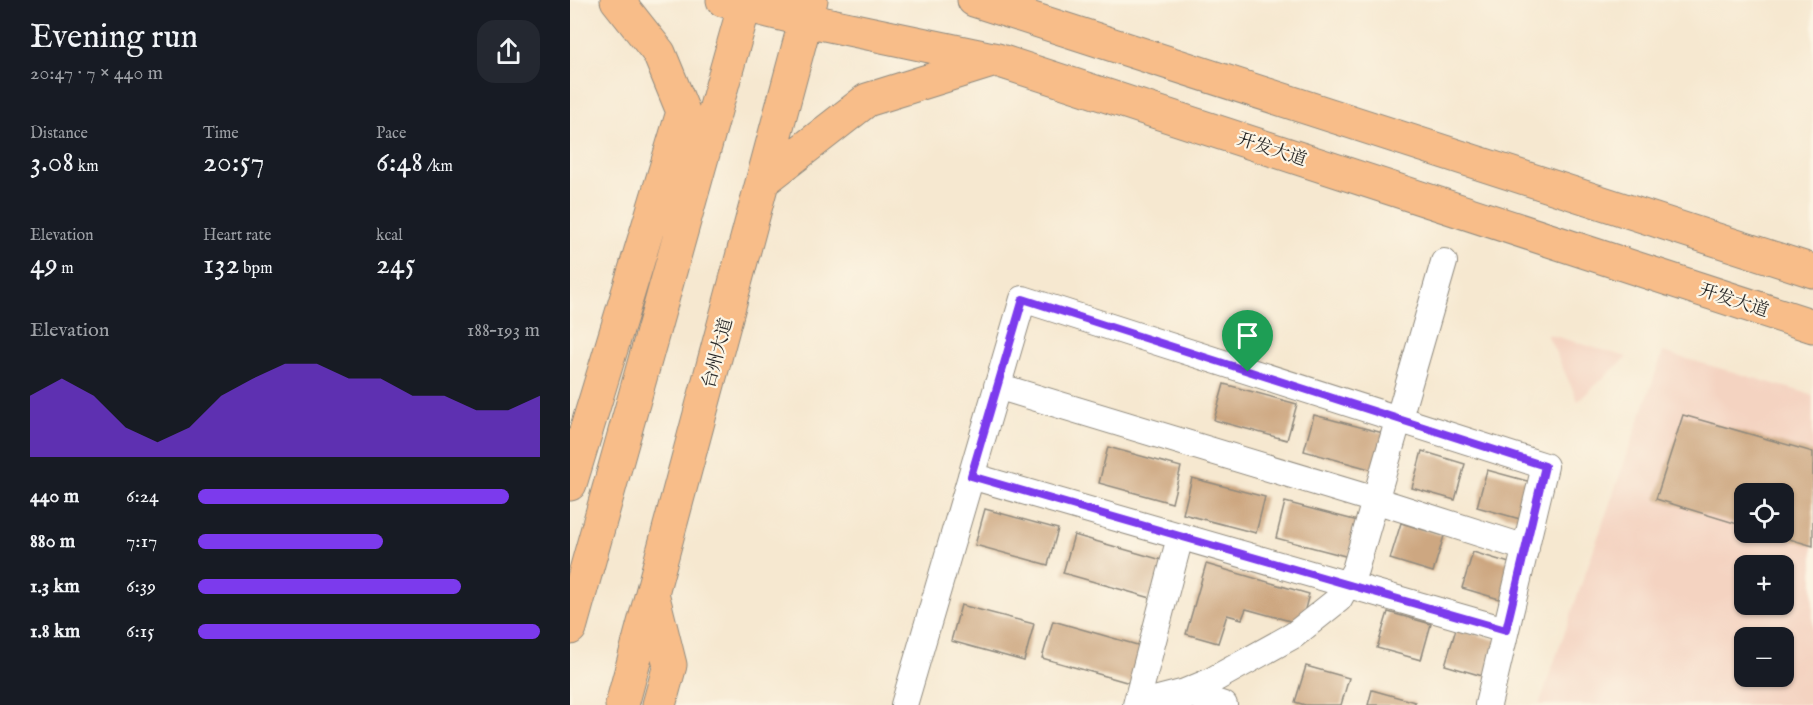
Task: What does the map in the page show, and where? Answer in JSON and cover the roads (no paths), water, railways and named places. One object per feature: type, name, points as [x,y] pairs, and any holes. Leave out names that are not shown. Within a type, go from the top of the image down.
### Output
[{"type":"main road","points":[[617,0],[659,53],[702,158]]},
{"type":"main road","points":[[980,1],[1813,271]]},
{"type":"main road","points":[[570,628],[702,158],[738,2]]},
{"type":"main road","name":"开发大道","points":[[738,2],[808,10],[996,60],[1813,326]]},
{"type":"main road","name":"台州大道","points":[[622,705],[808,10]]},
{"type":"main road","points":[[763,181],[867,100],[996,60]]},
{"type":"main road","points":[[570,484],[683,112]]},
{"type":"main road","points":[[652,594],[670,665],[659,705]]},
{"type":"lane","points":[[1184,699],[1209,682],[1294,635],[1339,599],[1348,584],[1355,570],[1444,262]]},
{"type":"lane","points":[[904,705],[1023,299],[1398,421],[1545,466],[1488,705]]},
{"type":"lane","points":[[997,386],[1526,548]]},
{"type":"lane","points":[[971,476],[1506,630]]},
{"type":"lane","points":[[1136,705],[1179,541]]},
{"type":"lane","points":[[1144,705],[1150,701],[1184,699],[1224,705]]}]
